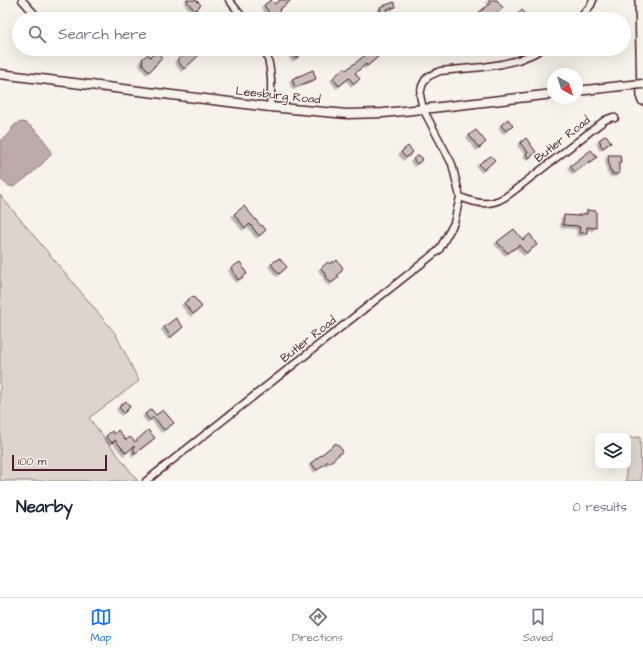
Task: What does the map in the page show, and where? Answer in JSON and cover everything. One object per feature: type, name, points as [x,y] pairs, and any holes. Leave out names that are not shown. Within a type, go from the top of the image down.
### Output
[{"type":"highway","points":[[641,0],[643,99]]},
{"type":"main road","name":"Leesburg Road","points":[[0,74],[270,107],[354,114],[423,109],[547,95]]},
{"type":"main road","points":[[583,90],[643,84]]},
{"type":"street","points":[[22,0],[33,12]]},
{"type":"street","points":[[229,0],[238,12]]},
{"type":"street","points":[[585,12],[593,0]]},
{"type":"street","points":[[267,56],[271,75],[272,93],[270,107]]},
{"type":"street","points":[[423,109],[420,95],[422,86],[425,80],[434,73],[446,70],[502,64],[527,56]]},
{"type":"street","name":"Butler Road","points":[[146,481],[439,250],[454,223],[460,197],[452,164],[423,109]]},
{"type":"street","name":"Butler Road","points":[[460,197],[472,202],[481,203],[493,203],[498,201],[511,194],[605,120],[613,117],[615,118]]},
{"type":"shaded area","points":[[22,122],[31,126],[40,135],[51,154],[33,172],[13,187],[5,184],[0,177],[0,141],[10,133],[14,126]]},
{"type":"shaded area","points":[[0,195],[115,333],[139,381],[89,418],[138,481],[0,481]]},
{"type":"shaded area","points":[[640,437],[641,481],[626,481],[626,469],[631,469],[631,438]]},
{"type":"building","points":[[186,0],[196,0],[201,5],[195,11]]},
{"type":"building","points":[[271,0],[275,4],[280,0],[291,0],[279,10],[279,12],[269,12],[264,5]]},
{"type":"building","points":[[488,0],[497,0],[503,8],[498,12],[479,12],[491,3]]},
{"type":"building","points":[[394,2],[396,7],[387,9],[388,12],[379,12],[381,11],[380,7]]},
{"type":"building","points":[[146,56],[161,56],[162,58],[149,72],[142,63],[142,59]]},
{"type":"building","points":[[181,56],[198,56],[184,69],[177,60]]},
{"type":"building","points":[[364,56],[378,57],[355,73],[360,79],[354,84],[349,78],[339,86],[333,78],[344,68],[346,70]]},
{"type":"building","points":[[313,70],[316,79],[295,87],[292,79]]},
{"type":"building","points":[[508,119],[513,126],[506,131],[501,125]]},
{"type":"building","points":[[476,130],[486,142],[479,148],[469,135]]},
{"type":"building","points":[[606,135],[611,142],[603,148],[599,140]]},
{"type":"building","points":[[526,138],[536,152],[529,158],[526,154],[528,152],[520,143]]},
{"type":"building","points":[[408,146],[413,152],[406,158],[401,152]]},
{"type":"building","points":[[591,150],[597,157],[575,172],[570,166]]},
{"type":"building","points":[[419,155],[423,159],[417,164],[413,159]]},
{"type":"building","points":[[608,155],[620,155],[621,162],[619,162],[619,174],[612,174],[612,171],[610,171]]},
{"type":"building","points":[[491,156],[495,160],[484,170],[479,164]]},
{"type":"building","points":[[244,206],[266,230],[259,236],[250,224],[245,228],[234,214]]},
{"type":"building","points":[[587,210],[596,211],[596,228],[587,227],[587,233],[579,233],[580,227],[578,226],[563,225],[564,215],[578,216],[587,214]]},
{"type":"building","points":[[514,229],[523,240],[530,234],[537,245],[526,253],[519,245],[508,253],[497,242]]},
{"type":"building","points":[[279,258],[287,267],[279,274],[271,264]]},
{"type":"building","points":[[337,260],[343,268],[337,275],[339,277],[331,283],[321,268],[328,262],[330,264]]},
{"type":"building","points":[[240,262],[247,274],[238,280],[231,268]]},
{"type":"building","points":[[193,296],[202,307],[193,314],[184,303]]},
{"type":"building","points":[[176,318],[183,327],[171,337],[164,327]]},
{"type":"building","points":[[126,401],[130,407],[124,413],[119,407]]},
{"type":"building","points":[[151,409],[156,415],[163,410],[174,423],[164,430],[154,417],[150,420],[145,414]]},
{"type":"building","points":[[118,430],[126,440],[130,437],[135,442],[148,430],[155,438],[134,454],[134,446],[126,453],[115,440],[112,443],[106,436],[112,431],[114,434]]},
{"type":"building","points":[[336,443],[343,451],[329,463],[328,461],[317,470],[311,463]]}]
